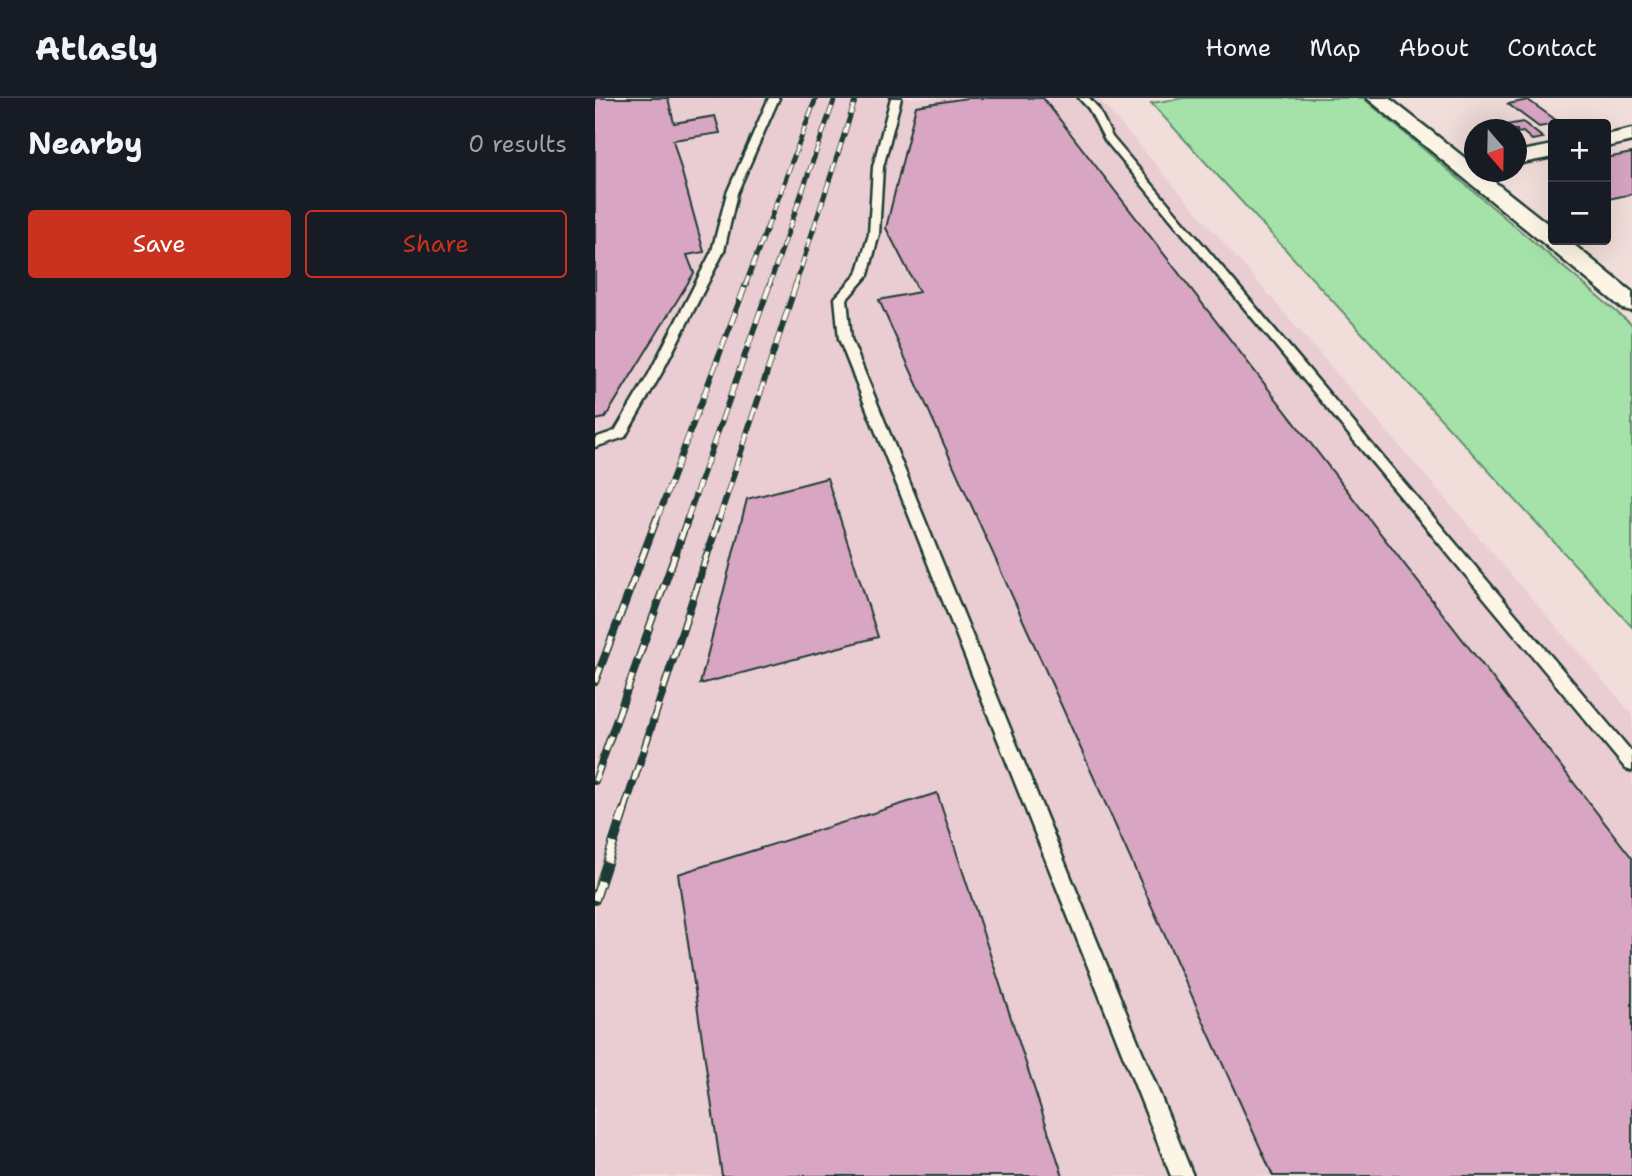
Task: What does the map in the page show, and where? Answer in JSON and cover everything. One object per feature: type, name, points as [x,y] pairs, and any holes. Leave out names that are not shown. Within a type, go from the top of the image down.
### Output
[{"type":"street","points":[[1377,98],[1464,162]]},
{"type":"street","points":[[1611,140],[1632,135]]},
{"type":"street","points":[[1527,156],[1548,152]]},
{"type":"street","points":[[1488,182],[1548,234]]},
{"type":"street","points":[[1561,245],[1632,304]]},
{"type":"lane","points":[[595,443],[620,435],[655,374],[718,251],[732,193],[774,98]]},
{"type":"lane","points":[[896,98],[877,167],[874,234],[862,275],[841,298],[845,339],[1182,1176]]},
{"type":"lane","points":[[1084,98],[1093,108],[1108,138],[1632,764]]},
{"type":"shaded area","points":[[595,98],[1098,98],[1632,714],[1632,1176],[595,1176]]},
{"type":"green space","points":[[1184,98],[1363,98],[1632,325],[1632,627],[1151,103]]},
{"type":"building","points":[[595,98],[668,98],[674,123],[715,116],[720,133],[673,140],[704,252],[687,255],[694,273],[605,418],[595,420]]},
{"type":"building","points":[[967,98],[1043,98],[1632,858],[1632,1176],[1273,1176],[879,300],[919,292],[886,228],[916,106]]},
{"type":"building","points":[[1528,100],[1554,119],[1548,119],[1548,125],[1539,127],[1508,104]]},
{"type":"building","points":[[1527,125],[1543,138],[1532,140],[1527,136]]},
{"type":"building","points":[[1632,153],[1632,194],[1611,199],[1611,157]]},
{"type":"building","points":[[827,478],[878,637],[700,684],[747,499]]},
{"type":"building","points":[[937,793],[1063,1176],[722,1176],[678,874]]},
{"type":"railway","points":[[745,286],[816,98]]},
{"type":"railway","points":[[769,286],[835,98]]},
{"type":"railway","points":[[795,286],[856,98]]},
{"type":"railway","points":[[657,519],[746,284]]},
{"type":"railway","points":[[687,519],[770,284]]},
{"type":"railway","points":[[719,519],[796,284]]},
{"type":"railway","points":[[595,682],[657,518]]},
{"type":"railway","points":[[595,781],[688,518]]},
{"type":"railway","points":[[624,811],[719,518]]},
{"type":"railway","points":[[595,900],[624,810]]}]
